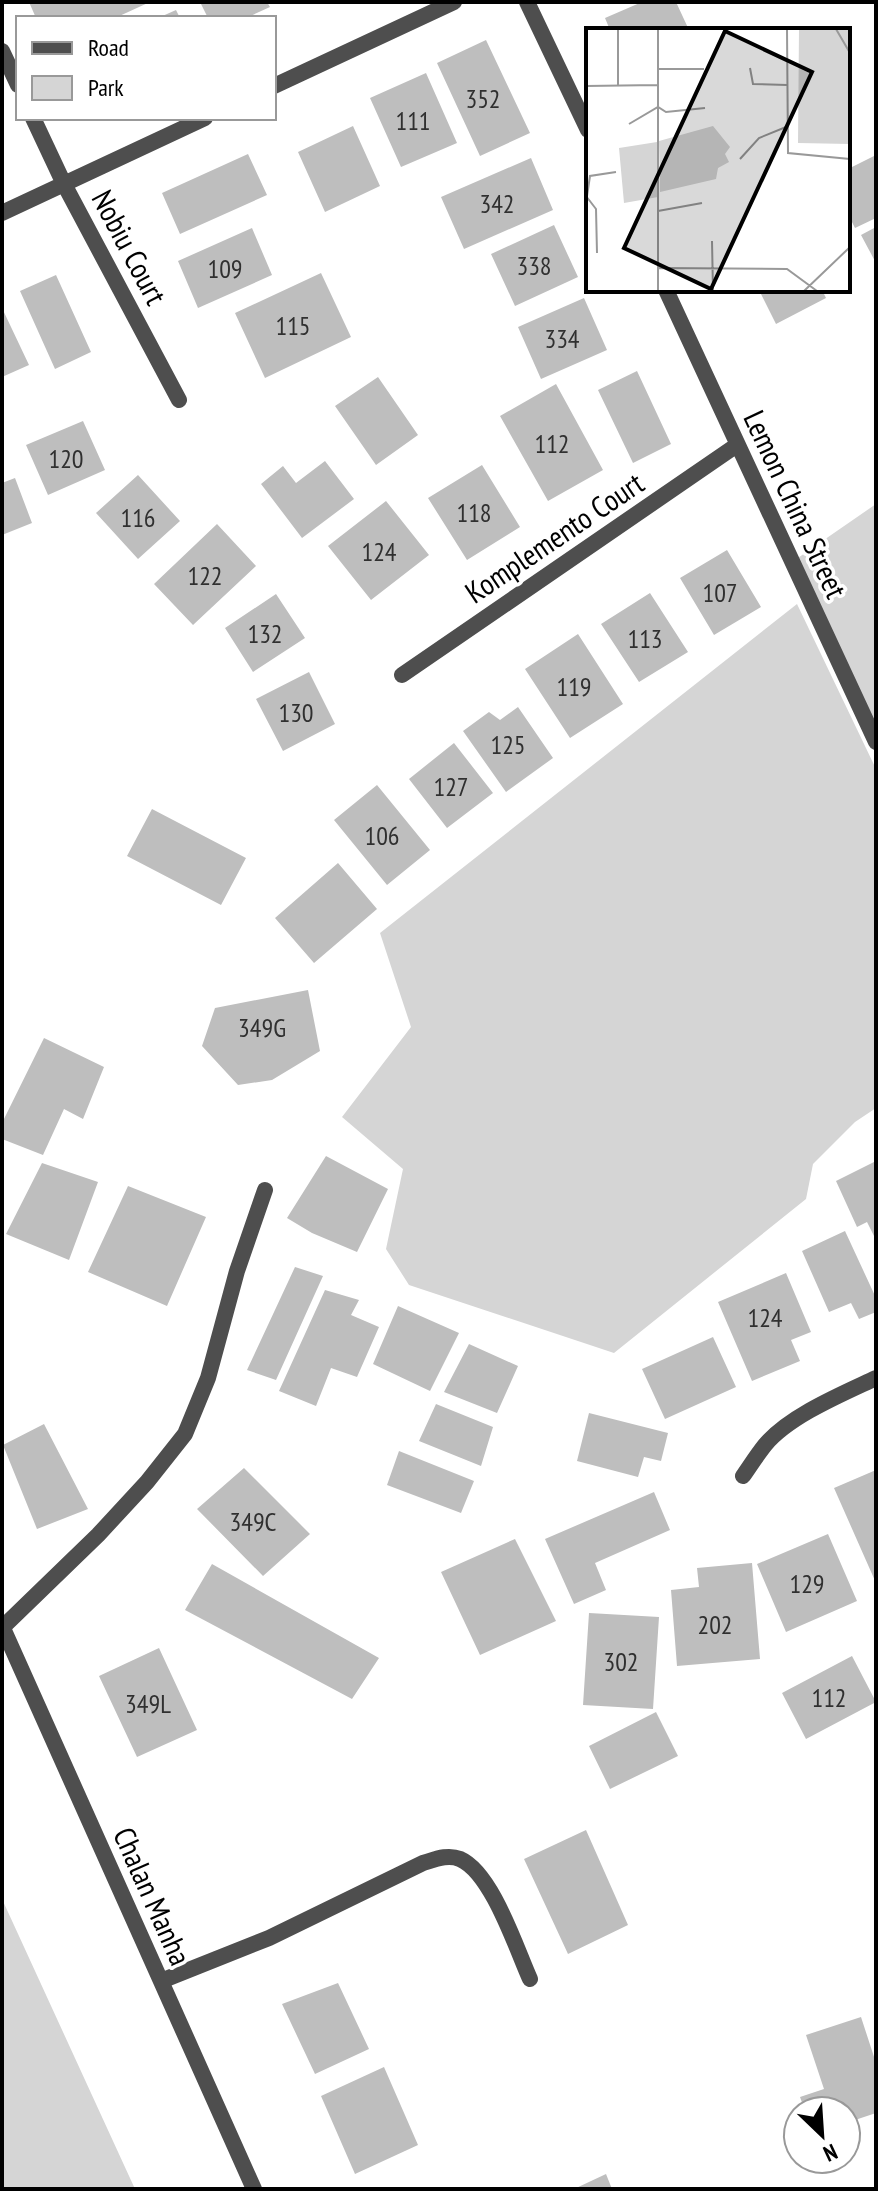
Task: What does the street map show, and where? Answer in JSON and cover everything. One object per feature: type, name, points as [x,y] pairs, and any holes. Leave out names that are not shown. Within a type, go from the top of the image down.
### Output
[{"type":"street","points":[[276,85],[454,2]]},
{"type":"street","points":[[527,2],[586,126]]},
{"type":"street","points":[[2,51],[16,81]]},
{"type":"street","name":"Nobiu Court","points":[[34,120],[64,184],[179,400]]},
{"type":"street","points":[[2,213],[201,120]]},
{"type":"street","name":"Lemon China Street","points":[[667,292],[876,742]]},
{"type":"street","name":"Komplemento Court","points":[[402,675],[737,445]]},
{"type":"street","points":[[2,1627],[98,1535],[147,1482],[185,1434],[208,1378],[237,1271],[265,1190]]},
{"type":"street","points":[[743,1476],[766,1444],[781,1431],[840,1395],[876,1378]]},
{"type":"street","name":"Chalan Manha","points":[[2,1627],[254,2189]]},
{"type":"street","points":[[161,1981],[269,1938],[423,1863],[446,1856],[468,1864],[485,1884],[530,1979]]},
{"type":"green space","points":[[876,504],[876,732],[792,562]]},
{"type":"green space","points":[[797,604],[876,769],[876,1108],[855,1122],[813,1164],[806,1199],[614,1353],[409,1285],[386,1249],[403,1169],[342,1117],[411,1027],[380,933]]},
{"type":"green space","points":[[2,1899],[135,2189],[2,2189]]},
{"type":"building","points":[[29,2],[150,2],[119,16],[35,16]]},
{"type":"building","points":[[200,2],[267,2],[270,7],[250,16],[207,16]]},
{"type":"building","points":[[642,2],[676,2],[688,28],[609,28],[605,18]]},
{"type":"building","points":[[176,10],[179,16],[162,16]]},
{"type":"building","points":[[486,40],[530,133],[480,156],[437,63]]},
{"type":"building","points":[[426,73],[457,143],[401,167],[370,98]]},
{"type":"building","points":[[353,126],[380,186],[325,212],[298,152]]},
{"type":"building","points":[[248,154],[267,195],[180,234],[162,193]]},
{"type":"building","points":[[876,155],[876,218],[855,228],[850,218],[850,168]]},
{"type":"building","points":[[531,158],[553,210],[464,249],[441,197]]},
{"type":"building","points":[[554,225],[578,277],[515,306],[491,254]]},
{"type":"building","points":[[876,227],[876,263],[861,235]]},
{"type":"building","points":[[252,228],[272,275],[198,308],[178,261]]},
{"type":"building","points":[[321,273],[351,337],[265,378],[235,313]]},
{"type":"building","points":[[56,275],[91,352],[55,369],[20,291]]},
{"type":"building","points":[[760,292],[823,292],[826,298],[776,324]]},
{"type":"building","points":[[584,298],[607,350],[541,379],[518,327]]},
{"type":"building","points":[[2,308],[29,365],[2,377]]},
{"type":"building","points":[[637,371],[671,444],[633,463],[598,390]]},
{"type":"building","points":[[378,377],[418,435],[376,465],[335,406]]},
{"type":"building","points":[[556,384],[603,470],[548,501],[500,416]]},
{"type":"building","points":[[83,421],[105,470],[48,495],[26,445]]},
{"type":"building","points":[[325,461],[354,499],[302,538],[261,484],[283,466],[296,483]]},
{"type":"building","points":[[482,465],[520,527],[467,560],[428,498]]},
{"type":"building","points":[[138,475],[180,521],[138,559],[96,513]]},
{"type":"building","points":[[15,478],[32,523],[2,535],[2,483]]},
{"type":"building","points":[[386,501],[429,555],[371,600],[328,546]]},
{"type":"building","points":[[217,524],[256,566],[193,625],[154,584]]},
{"type":"building","points":[[727,550],[761,607],[714,635],[680,578]]},
{"type":"building","points":[[650,593],[688,652],[639,682],[601,624]]},
{"type":"building","points":[[276,594],[305,638],[253,672],[225,628]]},
{"type":"building","points":[[578,634],[623,704],[570,738],[525,669]]},
{"type":"building","points":[[309,672],[335,724],[283,751],[256,699]]},
{"type":"building","points":[[518,707],[553,758],[506,792],[463,731],[489,712],[500,720]]},
{"type":"building","points":[[454,743],[493,793],[447,828],[409,779]]},
{"type":"building","points":[[377,785],[430,850],[387,885],[334,820]]},
{"type":"building","points":[[152,809],[246,858],[221,905],[127,856]]},
{"type":"building","points":[[338,863],[377,909],[314,963],[275,918]]},
{"type":"building","points":[[308,990],[320,1051],[272,1080],[238,1085],[202,1046],[215,1008]]},
{"type":"building","points":[[44,1038],[104,1067],[83,1119],[64,1109],[43,1155],[2,1139],[2,1123]]},
{"type":"building","points":[[326,1156],[388,1189],[357,1252],[312,1233],[287,1218]]},
{"type":"building","points":[[876,1161],[876,1240],[867,1222],[857,1227],[836,1181]]},
{"type":"building","points":[[42,1163],[98,1182],[69,1260],[6,1234]]},
{"type":"building","points":[[128,1186],[206,1217],[167,1306],[88,1272]]},
{"type":"building","points":[[845,1231],[876,1298],[876,1312],[859,1319],[851,1303],[829,1312],[802,1251]]},
{"type":"building","points":[[295,1267],[323,1276],[276,1380],[247,1370]]},
{"type":"building","points":[[786,1273],[811,1332],[791,1340],[800,1361],[752,1381],[718,1302]]},
{"type":"building","points":[[325,1290],[359,1300],[351,1315],[379,1327],[357,1377],[331,1368],[316,1406],[279,1391]]},
{"type":"building","points":[[398,1306],[459,1333],[430,1391],[373,1364]]},
{"type":"building","points":[[713,1337],[736,1387],[665,1419],[642,1369]]},
{"type":"building","points":[[469,1344],[518,1366],[497,1413],[444,1392]]},
{"type":"building","points":[[436,1404],[493,1427],[481,1466],[419,1441]]},
{"type":"building","points":[[589,1413],[668,1433],[661,1461],[644,1457],[638,1477],[577,1461]]},
{"type":"building","points":[[44,1424],[88,1509],[37,1529],[3,1445]]},
{"type":"building","points":[[399,1451],[474,1481],[461,1513],[387,1485]]},
{"type":"building","points":[[244,1468],[310,1534],[263,1576],[197,1509]]},
{"type":"building","points":[[876,1470],[876,1583],[834,1488]]},
{"type":"building","points":[[654,1492],[670,1530],[595,1563],[606,1590],[574,1604],[545,1539]]},
{"type":"building","points":[[828,1534],[857,1601],[786,1632],[757,1564]]},
{"type":"building","points":[[515,1539],[556,1621],[480,1655],[441,1572]]},
{"type":"building","points":[[752,1563],[760,1659],[677,1666],[671,1590],[699,1587],[697,1568]]},
{"type":"building","points":[[212,1564],[379,1658],[352,1699],[185,1610]]},
{"type":"building","points":[[589,1613],[659,1617],[653,1709],[583,1705]]},
{"type":"building","points":[[159,1648],[197,1730],[137,1757],[99,1676]]},
{"type":"building","points":[[852,1656],[876,1702],[806,1739],[782,1693]]},
{"type":"building","points":[[656,1712],[678,1756],[610,1789],[589,1746]]},
{"type":"building","points":[[586,1830],[628,1925],[568,1954],[524,1859]]},
{"type":"building","points":[[338,1983],[369,2049],[315,2074],[282,2004]]},
{"type":"building","points":[[861,2017],[876,2063],[876,2113],[862,2118],[862,2095],[806,2095],[824,2089],[806,2035]]},
{"type":"building","points":[[384,2067],[418,2145],[355,2174],[321,2096]]},
{"type":"building","points":[[606,2174],[612,2189],[574,2189]]}]
